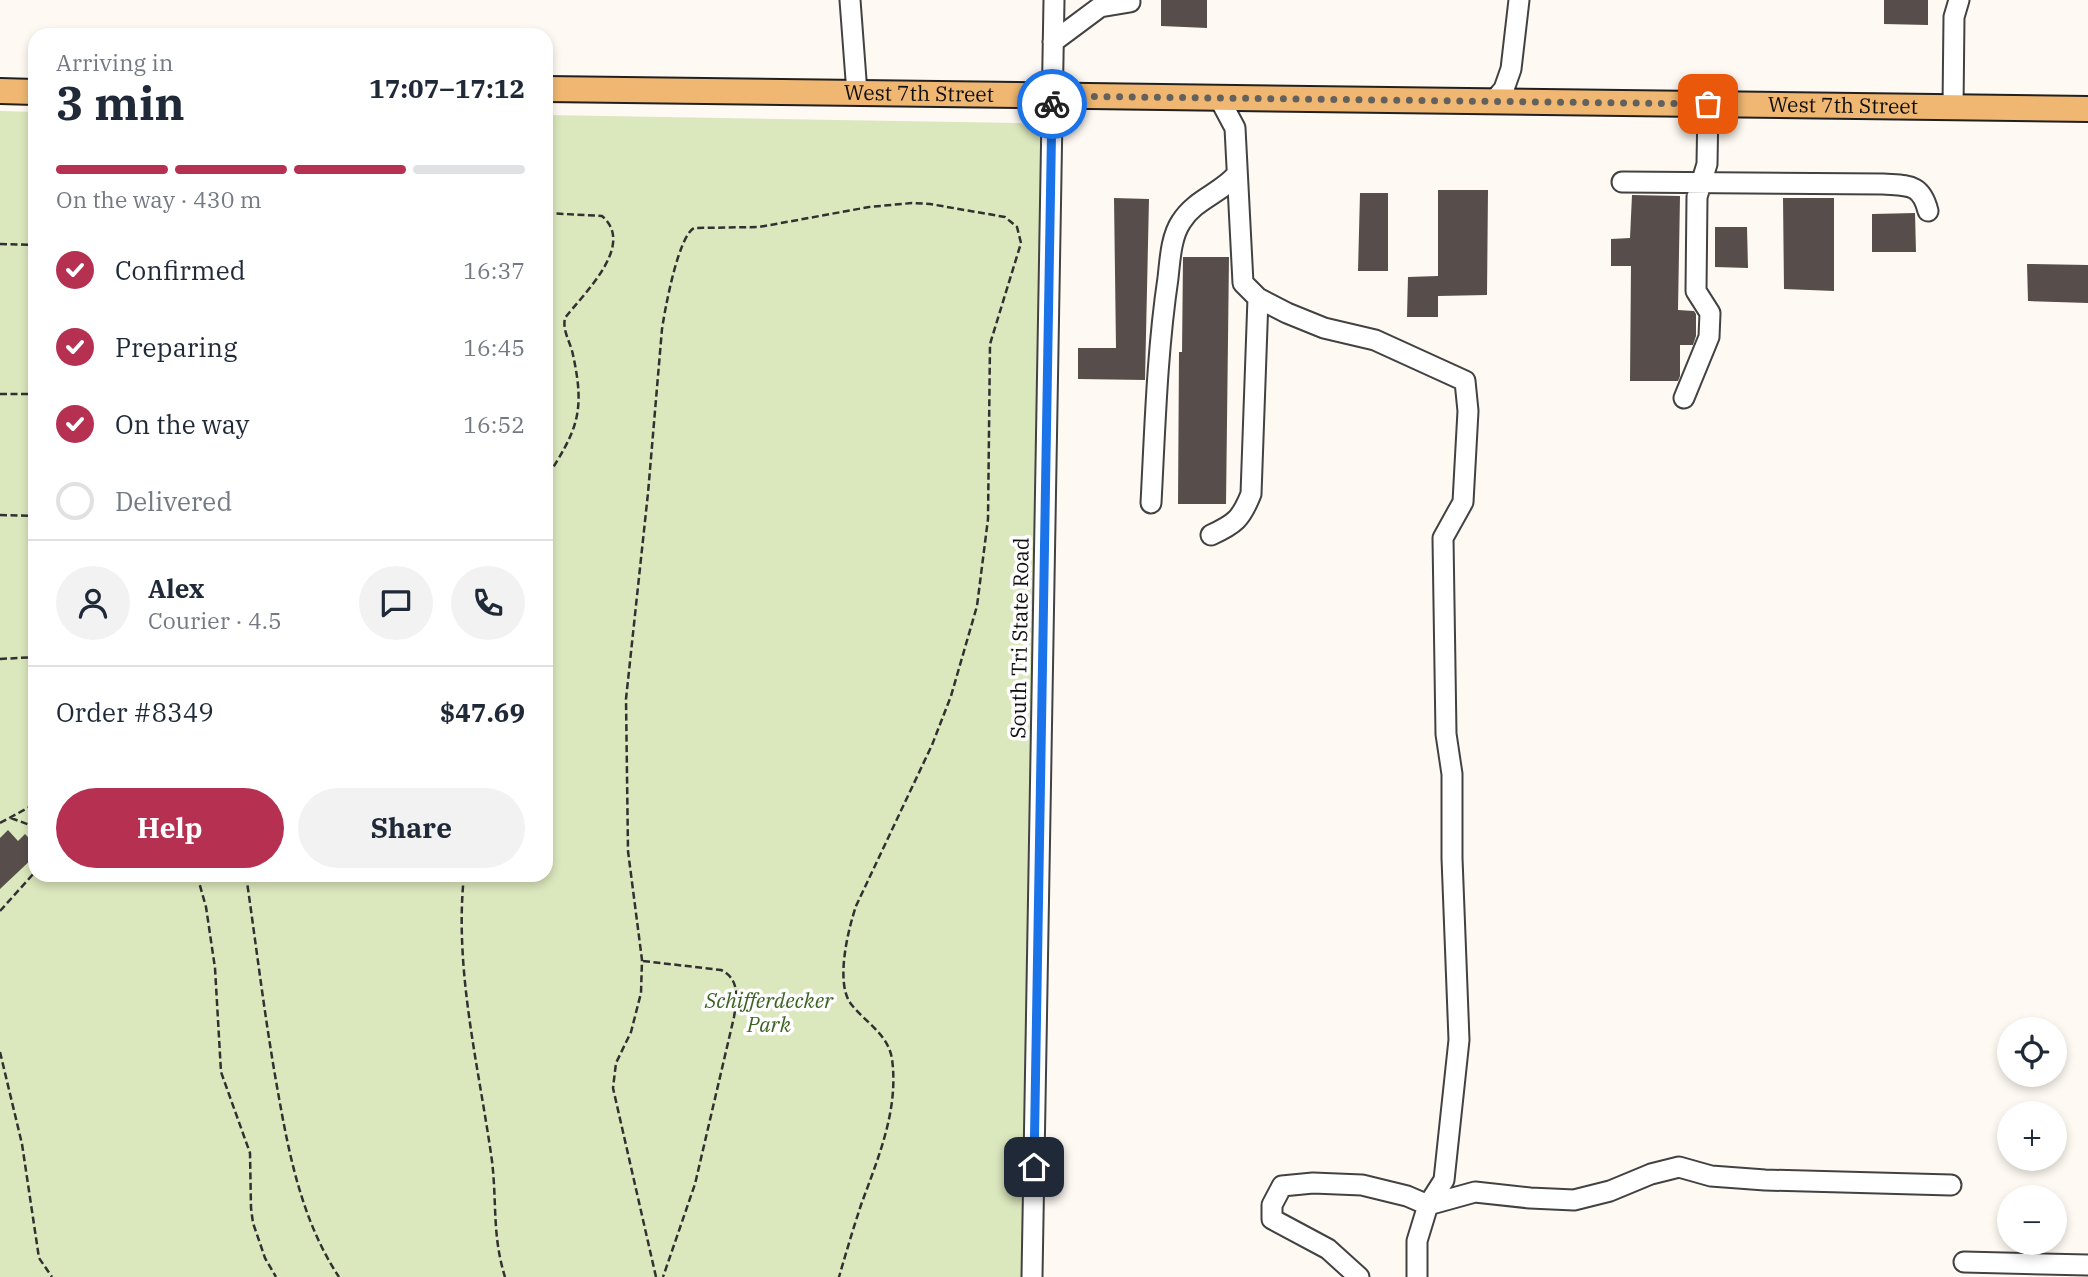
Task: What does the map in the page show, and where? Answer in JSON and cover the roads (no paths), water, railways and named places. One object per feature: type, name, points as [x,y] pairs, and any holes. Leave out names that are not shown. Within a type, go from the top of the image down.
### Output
[{"type":"main road","name":"West 7th Street","points":[[553,89],[2088,109]]},
{"type":"main road","points":[[0,91],[28,92]]},
{"type":"street","points":[[850,0],[857,93]]},
{"type":"street","name":"South Tri State Road","points":[[1032,1277],[1054,0]]},
{"type":"street","points":[[1493,102],[1504,89],[1511,69],[1519,0]]},
{"type":"street","points":[[1953,107],[1954,17],[1959,0]]},
{"type":"street","points":[[1053,42],[1100,7],[1130,2]]},
{"type":"street","points":[[1219,98],[1235,128],[1243,283],[1258,298],[1324,328],[1375,340],[1465,382],[1468,411],[1463,502],[1443,538],[1446,734],[1452,774],[1452,858],[1459,1040],[1444,1180],[1428,1205],[1417,1241],[1417,1277]]},
{"type":"street","points":[[1684,398],[1709,337],[1710,313],[1696,291],[1697,197],[1707,164],[1708,104]]},
{"type":"street","points":[[1151,502],[1162,315],[1172,249],[1179,224],[1192,207],[1230,183],[1237,174]]},
{"type":"street","points":[[1622,182],[1912,186],[1924,196],[1928,211]]},
{"type":"street","points":[[1211,535],[1232,526],[1242,515],[1251,494],[1258,298]]},
{"type":"street","points":[[1359,1277],[1328,1249],[1272,1219],[1272,1205],[1282,1186],[1312,1183],[1362,1185],[1407,1196],[1428,1205],[1475,1192],[1574,1200],[1610,1191],[1651,1174],[1679,1167],[1725,1177],[1951,1185]]},
{"type":"street","points":[[1964,1262],[2088,1265]]},
{"type":"park label","name":"Schifferdecker Park","points":[[769,1013]]}]
